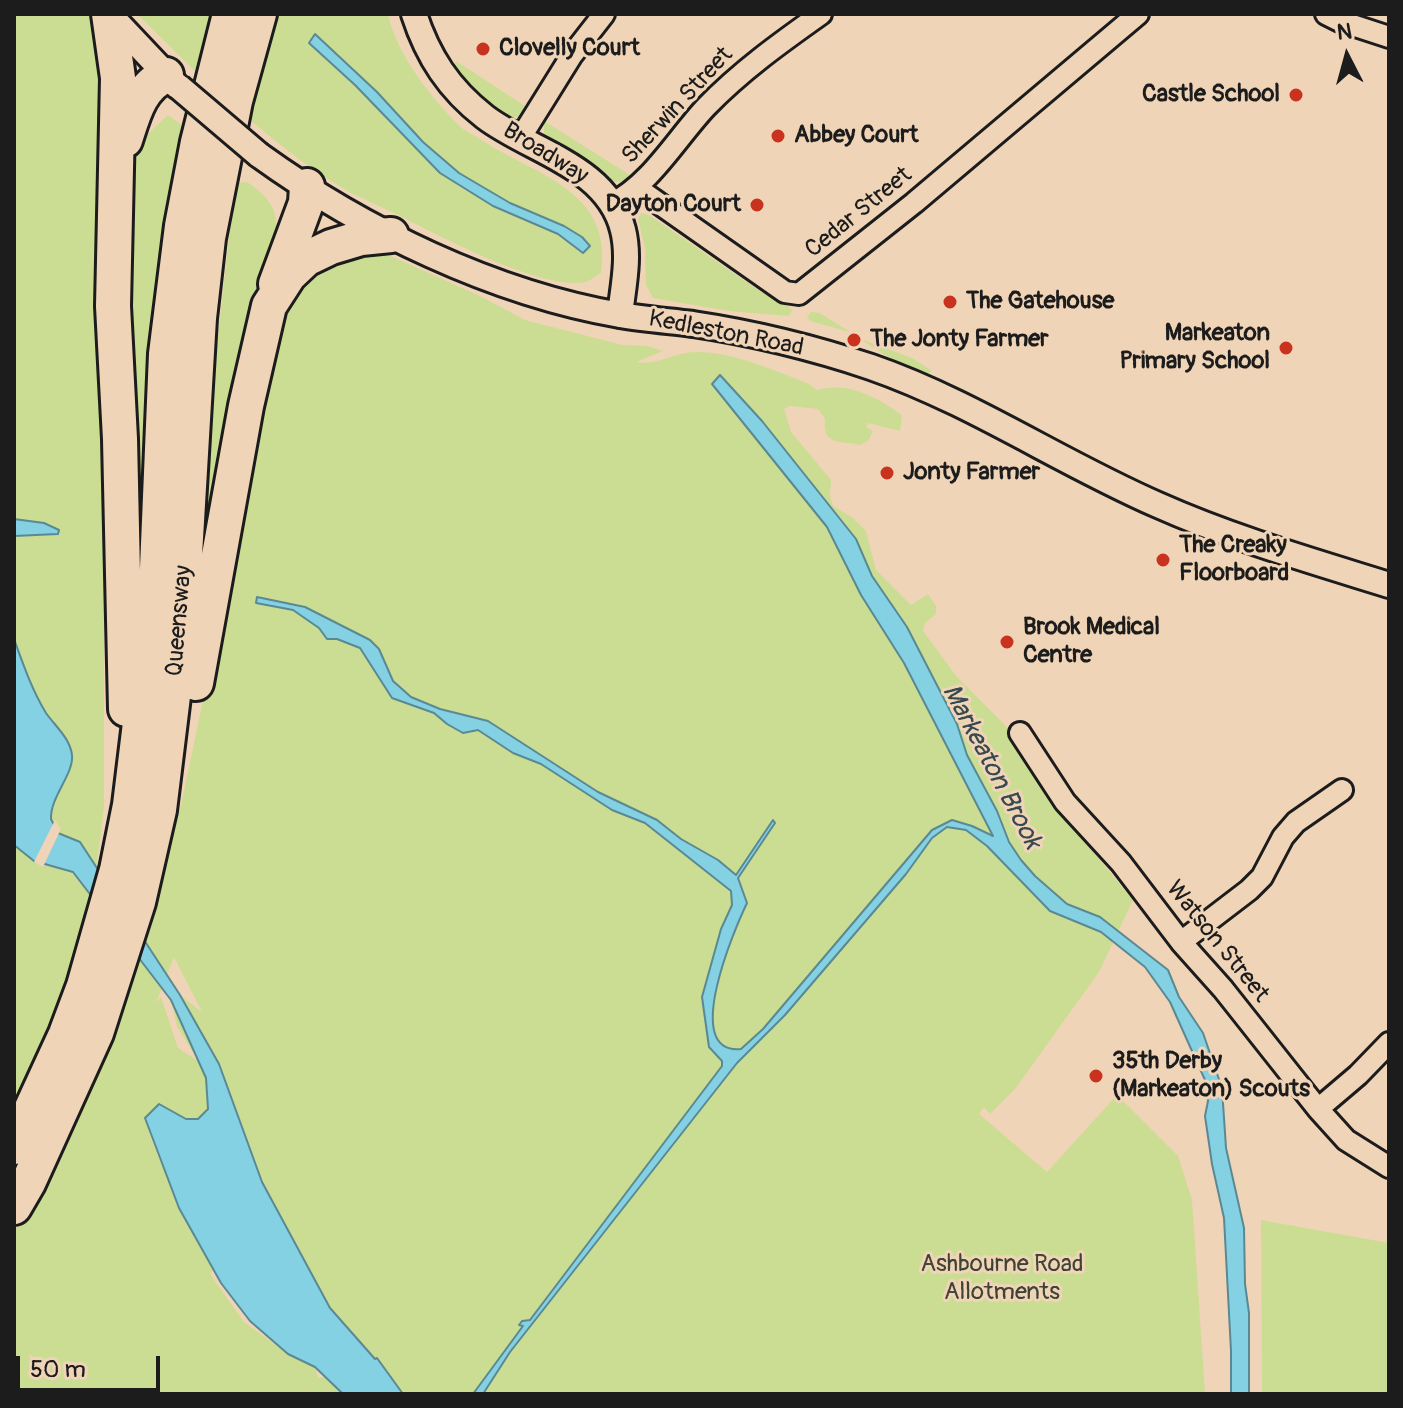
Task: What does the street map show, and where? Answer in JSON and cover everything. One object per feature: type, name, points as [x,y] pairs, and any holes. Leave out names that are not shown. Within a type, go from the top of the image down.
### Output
[{"type":"highway","points":[[109,14],[118,78],[113,306],[145,808]]},
{"type":"highway","name":"Queensway","points":[[14,1207],[28,1183],[96,1033],[138,902],[145,808],[146,687],[156,592],[166,354],[182,226],[198,142],[230,14]]},
{"type":"highway","name":"Queensway","points":[[14,1147],[66,1034],[99,938],[117,870],[145,808],[180,639],[199,318],[208,238],[235,101],[259,14]]},
{"type":"highway","points":[[117,167],[139,101],[147,87],[173,81]]},
{"type":"highway","points":[[145,808],[191,714],[246,406],[269,306],[306,203],[307,186]]},
{"type":"highway","points":[[269,306],[289,275],[306,259],[361,238],[391,235]]},
{"type":"street","name":"Kedleston Road","points":[[109,14],[173,81],[259,155],[354,216],[391,235],[502,284],[560,302],[620,315],[751,335],[871,367],[936,393],[1158,505],[1306,559],[1389,585]]},
{"type":"street","name":"Broadway","points":[[414,14],[425,46],[437,68],[457,93],[488,119],[583,176],[611,204],[622,228],[626,253],[620,315]]},
{"type":"street","points":[[521,137],[572,55],[604,14]]},
{"type":"street","name":"Sherwin Street","points":[[611,204],[637,188],[733,79],[821,14]]},
{"type":"street","name":"Cedar Street","points":[[637,188],[785,292],[799,294],[914,203],[1138,14]]},
{"type":"street","points":[[1327,15],[1389,37]]},
{"type":"street","name":"Watson Street","points":[[1020,733],[1065,802],[1121,863],[1181,942],[1223,989],[1318,1109],[1346,1140],[1389,1167]]},
{"type":"street","points":[[1181,942],[1249,890],[1262,877],[1283,837],[1296,822],[1342,790]]},
{"type":"street","points":[[1318,1109],[1389,1043]]},
{"type":"green space","points":[[14,14],[89,14],[110,53],[104,259],[104,806],[92,888],[73,969],[51,1032],[14,1110]]},
{"type":"green space","points":[[137,14],[215,14],[198,74]]},
{"type":"green space","points":[[275,14],[388,14],[407,61],[440,105],[463,129],[565,188],[591,214],[602,250],[601,273],[585,282],[566,282],[516,270],[351,193],[284,148],[247,117]]},
{"type":"green space","points":[[456,61],[525,106],[523,116],[502,115],[483,102],[452,69]]},
{"type":"green space","points":[[168,115],[187,129],[168,205],[160,286],[143,571],[135,570],[126,312],[128,181],[134,154],[141,140]]},
{"type":"green space","points":[[544,121],[630,175],[631,179],[625,183],[609,181],[589,163],[544,135]]},
{"type":"green space","points":[[247,182],[273,208],[277,225],[276,246],[196,587],[208,427],[235,183]]},
{"type":"green space","points":[[641,213],[649,215],[761,292],[785,303],[792,310],[789,316],[729,311],[653,298],[646,285],[645,248],[638,219]]},
{"type":"green space","name":"Ashbourne Road Allotments","points":[[370,251],[393,257],[525,320],[622,345],[647,346],[663,351],[636,362],[652,362],[696,352],[725,355],[767,368],[817,390],[840,388],[862,392],[902,415],[900,431],[868,423],[866,427],[873,431],[868,441],[860,445],[830,438],[825,419],[818,409],[790,406],[784,409],[791,432],[831,480],[833,506],[853,518],[866,531],[876,570],[911,605],[928,594],[936,606],[936,614],[925,623],[923,631],[957,677],[1004,724],[1075,830],[1133,900],[1099,972],[1015,1089],[990,1114],[984,1107],[979,1114],[1047,1172],[1117,1095],[1178,1156],[1192,1200],[1205,1394],[403,1394],[378,1358],[375,1359],[330,1308],[262,1182],[218,1064],[206,1078],[208,1109],[198,1119],[186,1119],[160,1104],[149,1133],[179,1203],[213,1270],[210,1274],[244,1322],[288,1354],[315,1367],[318,1378],[326,1377],[343,1394],[14,1394],[14,1232],[32,1200],[156,898],[181,805],[201,710],[275,316],[299,274]],"holes":[[[174,957],[202,1012],[180,995],[171,1000],[177,1026],[198,1061],[178,1048],[161,997],[156,1003]]]},
{"type":"green space","points":[[811,312],[820,313],[850,332],[810,321],[807,317]]},
{"type":"green space","points":[[858,338],[912,358],[932,371],[926,375],[903,366]]},
{"type":"green space","points":[[1261,1220],[1389,1243],[1389,1394],[1262,1394]]},
{"type":"water","points":[[315,34],[377,92],[423,142],[459,173],[510,203],[564,226],[590,246],[583,253],[558,234],[493,206],[440,173],[355,85],[309,43]]},
{"type":"water","points":[[720,375],[762,421],[856,539],[872,576],[907,627],[957,724],[967,755],[997,811],[1009,842],[1021,860],[1067,904],[1100,917],[1168,970],[1179,997],[1203,1033],[1222,1088],[1226,1148],[1244,1228],[1249,1313],[1249,1394],[1231,1394],[1224,1218],[1205,1116],[1208,1101],[1205,1080],[1170,1002],[1145,967],[1101,932],[1050,911],[987,846],[966,830],[947,827],[932,838],[906,874],[785,1015],[737,1063],[510,1352],[483,1394],[473,1394],[523,1326],[519,1325],[522,1321],[530,1320],[722,1066],[722,1061],[709,1047],[702,997],[721,929],[732,905],[731,891],[645,823],[612,810],[541,764],[513,753],[478,730],[463,733],[434,713],[392,698],[360,648],[337,639],[327,639],[319,628],[293,610],[256,603],[257,597],[305,607],[370,640],[379,649],[393,681],[411,697],[440,709],[488,721],[598,792],[657,820],[736,875],[773,820],[775,823],[738,878],[747,903],[724,962],[713,1012],[715,1032],[723,1045],[741,1049],[763,1029],[932,830],[952,820],[993,836],[904,663],[861,595],[827,527],[712,384]]},
{"type":"water","points":[[14,519],[44,523],[59,530],[58,534],[14,536]]},
{"type":"water","points":[[14,639],[41,704],[71,749],[72,762],[52,811],[51,819],[58,833],[80,842],[180,995],[219,1064],[262,1182],[330,1308],[377,1358],[403,1394],[343,1394],[315,1367],[288,1354],[250,1321],[221,1283],[179,1208],[145,1118],[159,1104],[186,1119],[198,1119],[208,1109],[206,1078],[171,1000],[73,872],[34,861],[14,845]]},
{"type":"pier","points":[[55,820],[61,829],[43,867],[34,862]]},
{"type":"place","name":"Clovelly Court","points":[[483,49]]},
{"type":"place","name":"Castle School","points":[[1296,95]]},
{"type":"place","name":"Abbey Court","points":[[778,136]]},
{"type":"place","name":"Dayton Court","points":[[757,205]]},
{"type":"place","name":"The Gatehouse","points":[[950,302]]},
{"type":"place","name":"The Jonty Farmer","points":[[854,340]]},
{"type":"place","name":"Markeaton Primary School","points":[[1286,348]]},
{"type":"place","name":"Jonty Farmer","points":[[887,473]]},
{"type":"place","name":"The Creaky Floorboard","points":[[1163,560]]},
{"type":"place","name":"Brook Medical Centre","points":[[1007,642]]},
{"type":"place","name":"35th Derby (Markeaton) Scouts","points":[[1096,1076]]},
{"type":"water label","name":"Markeaton Brook","points":[[991,767]]}]
